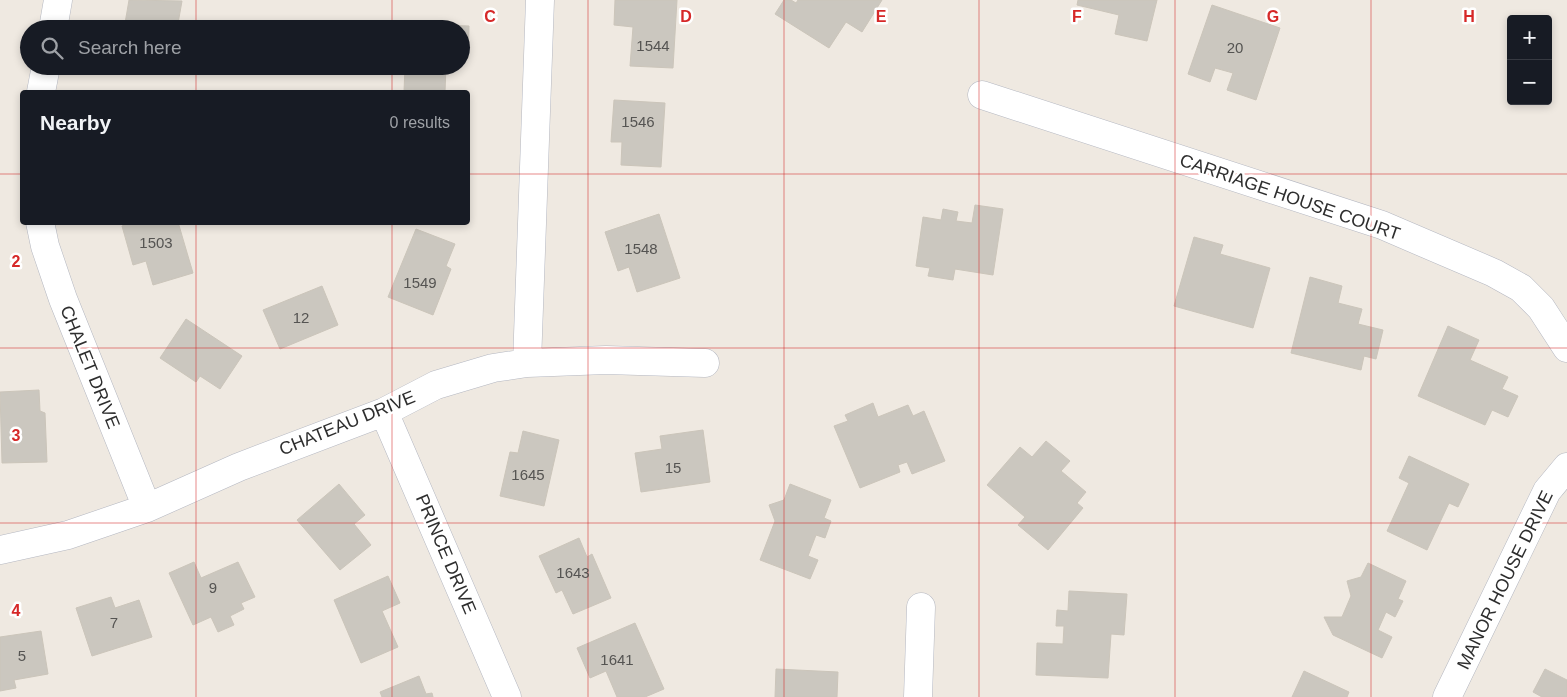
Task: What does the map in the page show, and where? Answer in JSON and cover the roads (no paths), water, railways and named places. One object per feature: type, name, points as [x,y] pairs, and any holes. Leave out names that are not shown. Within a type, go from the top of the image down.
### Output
[{"type":"street","points":[[55,20],[58,0]]},
{"type":"street","points":[[527,363],[540,0]]},
{"type":"street","points":[[41,90],[44,75]]},
{"type":"street","name":"CARRIAGE HOUSE COURT","points":[[982,95],[1382,225],[1477,266],[1521,288],[1542,308],[1567,348]]},
{"type":"street","name":"CHALET DRIVE","points":[[41,225],[45,246],[63,299],[147,508]]},
{"type":"street","name":"CHATEAU DRIVE","points":[[0,550],[68,535],[147,508],[239,467],[384,412],[436,385],[493,368],[527,363],[606,360],[706,363]]},
{"type":"street","name":"PRINCE DRIVE","points":[[384,412],[507,697]]},
{"type":"street","name":"MANOR HOUSE DRIVE","points":[[1447,697],[1547,491],[1567,467]]},
{"type":"street","points":[[918,697],[921,608]]}]
